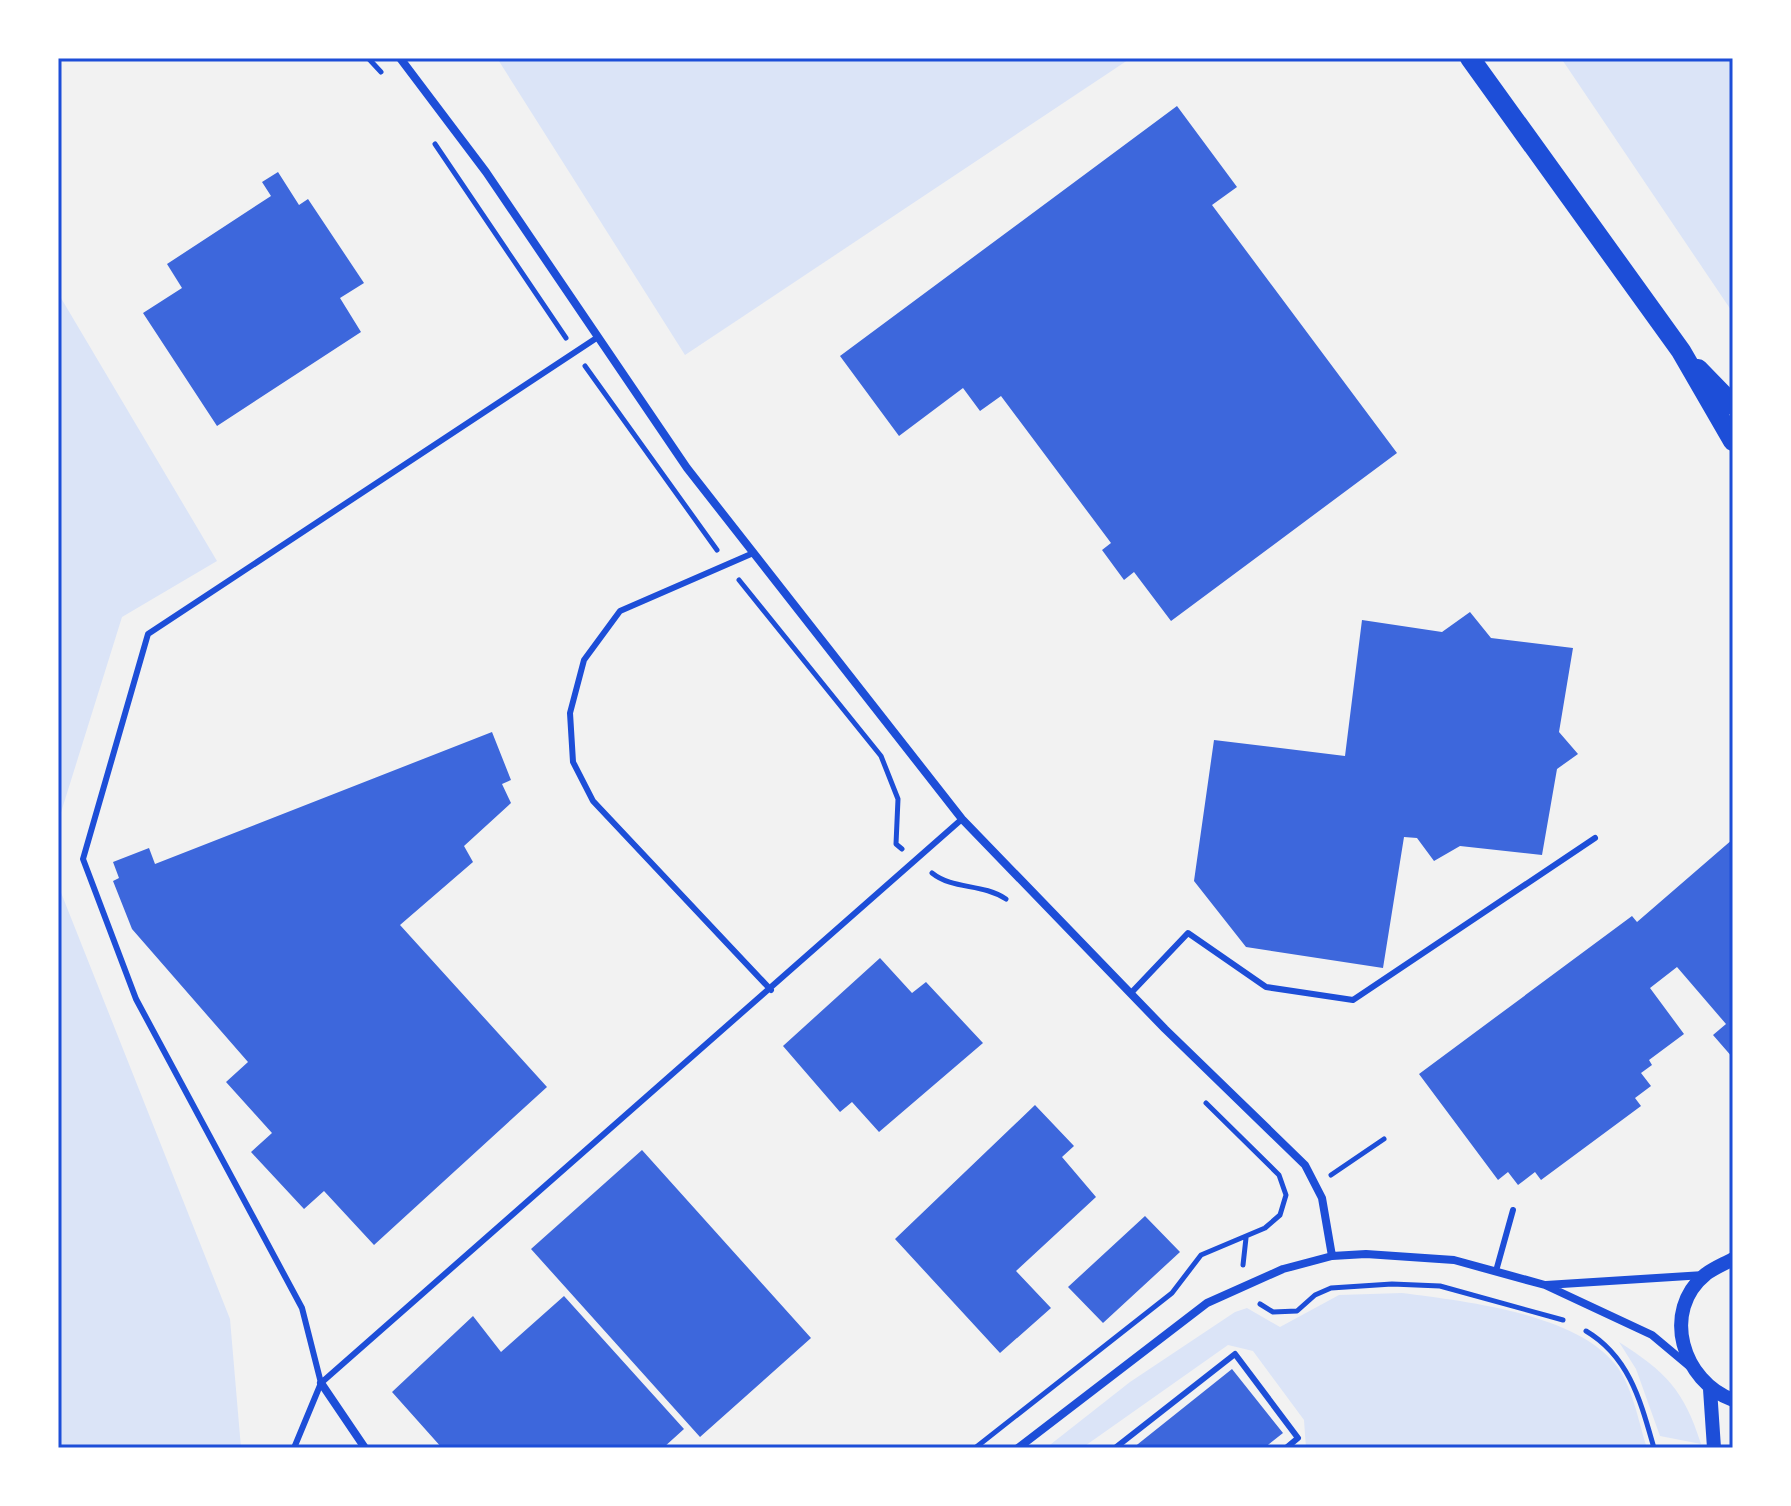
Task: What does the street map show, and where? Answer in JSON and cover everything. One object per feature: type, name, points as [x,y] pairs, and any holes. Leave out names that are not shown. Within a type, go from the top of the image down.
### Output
[{"type":"main road","points":[[1470,58],[1681,351],[1733,441]]},
{"type":"main road","points":[[1681,351],[1733,405]]},
{"type":"street","points":[[400,58],[486,172],[687,468],[751,554],[962,819],[1131,993],[1305,1165],[1322,1198],[1332,1256]]},
{"type":"street","points":[[1018,1448],[1207,1303],[1283,1269],[1332,1256],[1366,1254],[1454,1260],[1545,1285],[1652,1335],[1691,1368],[1710,1389],[1733,1400]]},
{"type":"street","points":[[1545,1285],[1705,1275],[1733,1259]]},
{"type":"street","points":[[1691,1368],[1684,1349],[1684,1309],[1705,1275]]},
{"type":"street","points":[[321,1383],[365,1448]]},
{"type":"street","points":[[1710,1389],[1714,1448]]},
{"type":"lane","points":[[321,1383],[302,1308],[136,999],[83,859],[148,634],[598,337]]},
{"type":"lane","points":[[751,554],[620,611],[584,660],[570,713],[573,762],[593,801],[771,990]]},
{"type":"lane","points":[[294,1448],[321,1383],[962,819]]},
{"type":"lane","points":[[1131,993],[1188,933],[1266,987],[1353,1000],[1595,838]]},
{"type":"lane","points":[[1496,1271],[1513,1210]]},
{"type":"lane","points":[[1115,1448],[1235,1354],[1298,1438],[1286,1448]]},
{"type":"path","points":[[916,860],[946,884],[979,886],[1010,902]]},
{"type":"path","points":[[975,1448],[1172,1293],[1201,1255],[1265,1228],[1280,1215],[1286,1195],[1279,1175],[1197,1094]]},
{"type":"path","points":[[1286,1195],[1336,1173],[1384,1139]]},
{"type":"path","points":[[1260,1304],[1273,1312],[1297,1311],[1315,1295],[1331,1288],[1392,1284],[1440,1286],[1518,1305],[1570,1324]]},
{"type":"path","points":[[1580,1328],[1617,1357],[1630,1377],[1654,1448]]},
{"type":"shaded area","points":[[497,58],[1131,58],[685,355]]},
{"type":"shaded area","points":[[1561,58],[1733,58],[1733,313]]},
{"type":"shaded area","points":[[58,293],[217,561],[122,617],[58,822]]},
{"type":"shaded area","points":[[58,885],[230,1319],[241,1448],[58,1448]]},
{"type":"shaded area","points":[[1402,1293],[1516,1312],[1546,1321],[1597,1347],[1615,1364],[1626,1382],[1646,1445],[1641,1448],[1306,1448],[1304,1420],[1253,1351],[1228,1345],[1082,1448],[1046,1448],[1130,1382],[1235,1312],[1247,1308],[1280,1327],[1339,1295]]},
{"type":"shaded area","points":[[1619,1342],[1649,1363],[1671,1384],[1688,1410],[1701,1444],[1660,1436],[1636,1369]]},
{"type":"building","points":[[1177,106],[1237,187],[1212,205],[1397,453],[1171,621],[1134,572],[1124,580],[1102,550],[1111,543],[1001,396],[980,411],[963,388],[899,436],[840,356]]},
{"type":"building","points":[[278,172],[299,205],[308,199],[364,283],[340,298],[361,332],[217,426],[143,313],[182,288],[167,264],[271,196],[262,182]]},
{"type":"building","points":[[1470,612],[1491,638],[1573,648],[1559,732],[1578,754],[1557,769],[1542,855],[1460,846],[1434,861],[1417,838],[1404,837],[1383,968],[1246,947],[1194,881],[1214,740],[1345,756],[1362,620],[1442,632]]},
{"type":"building","points":[[492,732],[511,780],[502,784],[511,803],[464,846],[473,862],[400,925],[547,1087],[374,1245],[324,1191],[304,1209],[251,1152],[272,1133],[226,1082],[248,1062],[132,929],[113,881],[119,878],[113,862],[149,848],[155,864]]},
{"type":"building","points":[[1733,839],[1733,1058],[1713,1035],[1726,1024],[1677,967],[1650,988],[1684,1034],[1649,1060],[1652,1065],[1641,1073],[1651,1086],[1635,1098],[1641,1106],[1541,1180],[1535,1172],[1518,1185],[1508,1172],[1498,1180],[1419,1074],[1632,916],[1637,922]]},
{"type":"building","points":[[880,958],[912,993],[926,982],[983,1043],[879,1132],[852,1102],[840,1112],[783,1046]]},
{"type":"building","points":[[1035,1105],[1074,1146],[1062,1157],[1096,1197],[1016,1271],[1051,1308],[1000,1353],[895,1239]]},
{"type":"building","points":[[642,1150],[811,1338],[700,1437],[531,1249]]},
{"type":"building","points":[[1145,1216],[1180,1252],[1103,1323],[1068,1287]]},
{"type":"building","points":[[564,1296],[684,1429],[663,1448],[442,1448],[392,1392],[473,1316],[501,1352]]},
{"type":"building","points":[[1232,1369],[1283,1433],[1264,1448],[1133,1448]]}]
